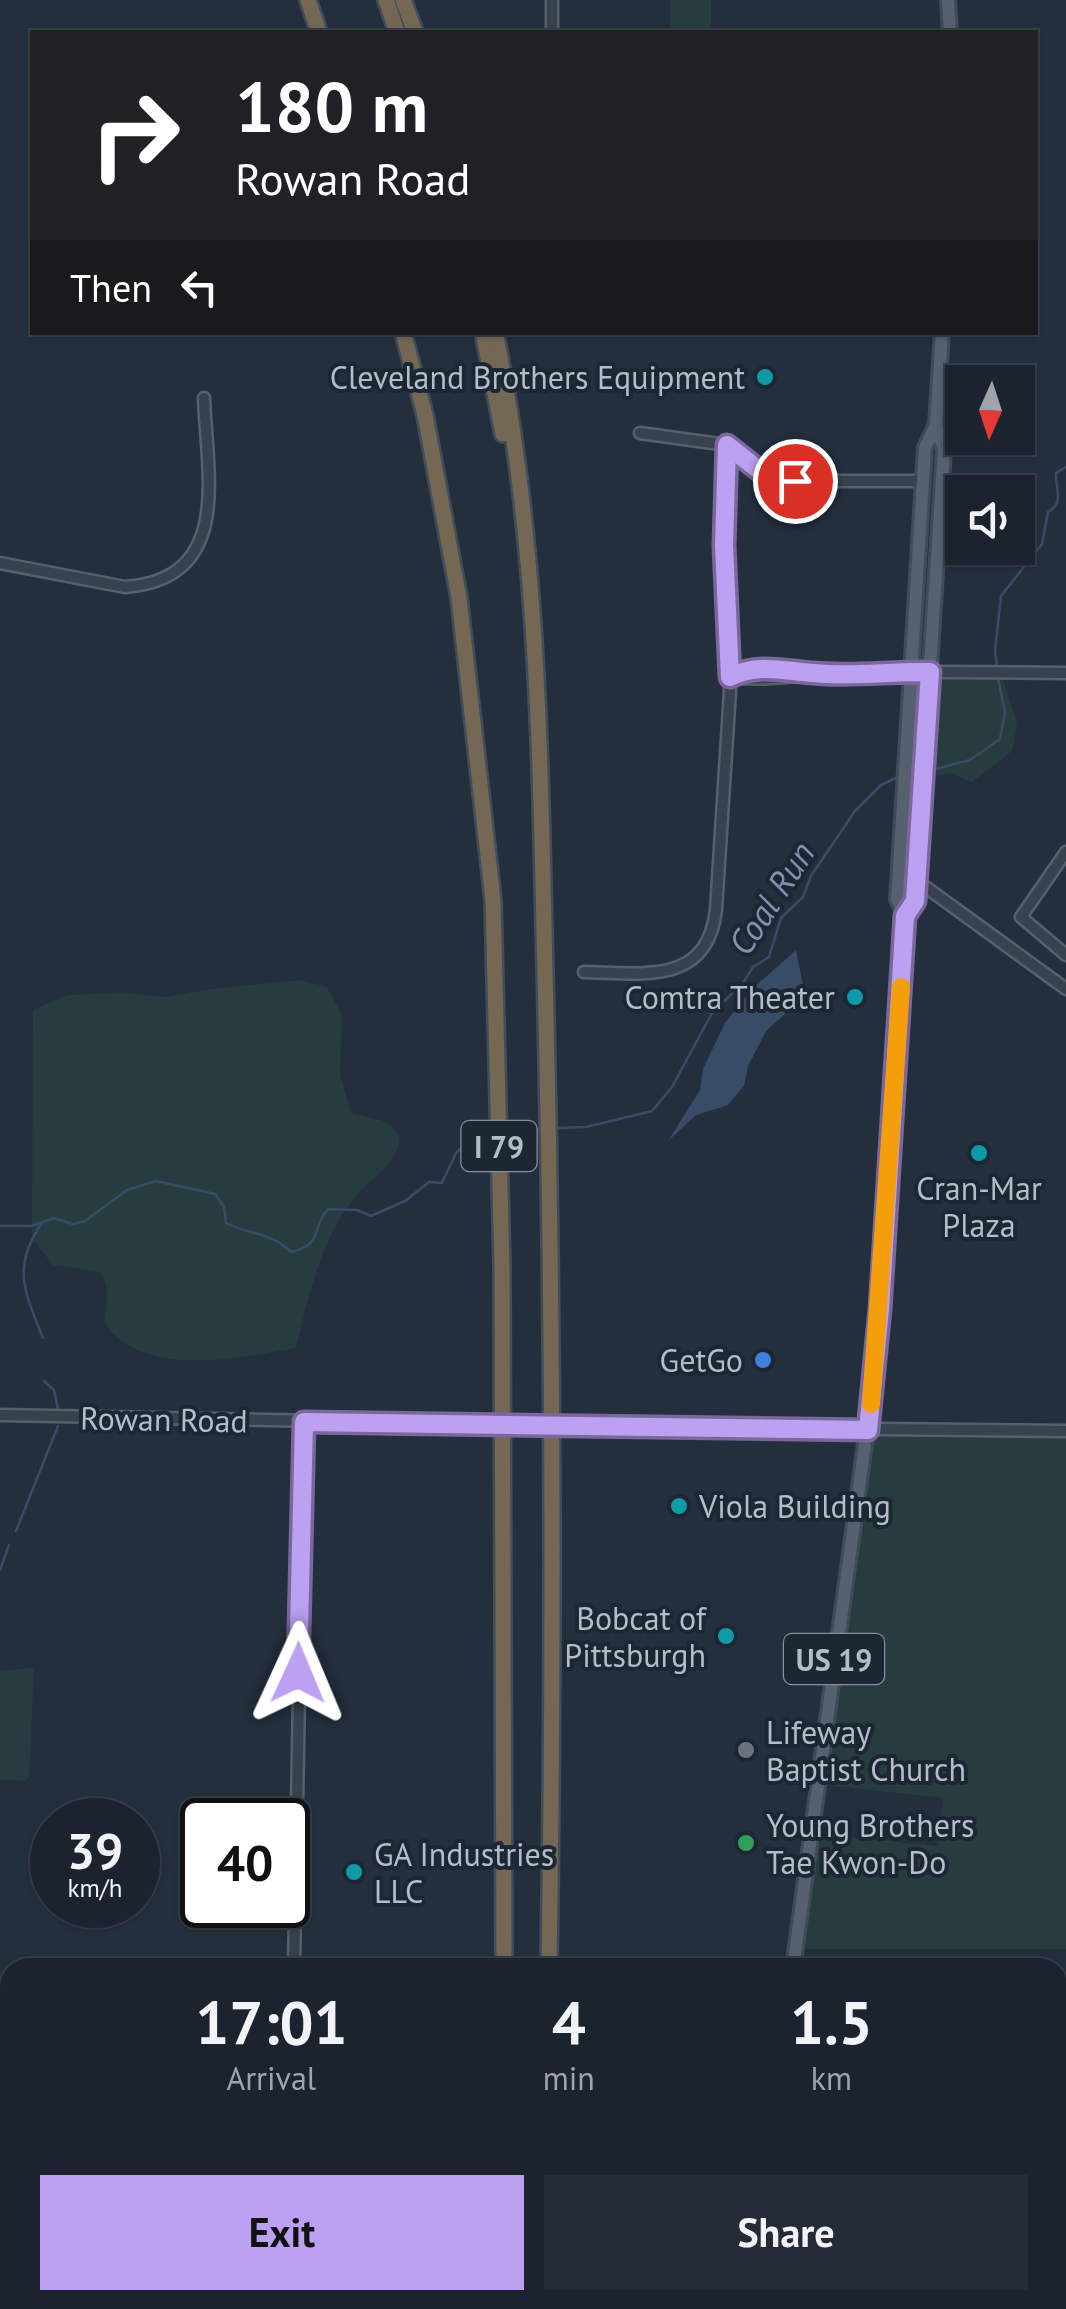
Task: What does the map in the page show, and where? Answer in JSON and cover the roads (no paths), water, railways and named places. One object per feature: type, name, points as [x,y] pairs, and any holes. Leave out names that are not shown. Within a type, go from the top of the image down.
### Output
[{"type":"highway","points":[[308,0],[317,30]]},
{"type":"highway","points":[[386,0],[396,30]]},
{"type":"highway","points":[[404,0],[414,30]]},
{"type":"highway","name":"I 79","points":[[404,335],[425,415],[458,598],[493,900],[502,1266],[501,1958]]},
{"type":"highway","name":"I 79","points":[[484,335],[528,581],[541,760],[550,1100],[553,1720],[549,1958]]},
{"type":"highway","points":[[496,335],[507,389],[528,581]]},
{"type":"main road","points":[[948,0],[950,30]]},
{"type":"main road","name":"US 19","points":[[905,916],[897,900],[922,481],[925,448],[936,425],[942,335]]},
{"type":"main road","name":"US 19","points":[[794,1958],[868,1430],[881,1296],[905,916],[915,901],[924,772],[944,449],[936,425]]},
{"type":"street","points":[[552,0],[552,30]]},
{"type":"street","points":[[0,563],[125,586],[146,585],[188,564],[205,533],[207,514],[204,398]]},
{"type":"street","points":[[640,432],[727,445],[778,481],[922,481]]},
{"type":"street","points":[[584,972],[654,973],[672,969],[695,958],[708,942],[716,910],[730,677],[724,546],[727,445]]},
{"type":"street","points":[[730,677],[746,669],[790,668],[812,674],[1066,673]]},
{"type":"street","points":[[1066,852],[1021,917],[1066,955]]},
{"type":"street","points":[[916,880],[1066,989]]},
{"type":"street","name":"Rowan Road","points":[[0,1415],[1066,1431]]},
{"type":"street","points":[[294,1958],[304,1422]]},
{"type":"water","points":[[796,950],[805,996],[766,1031],[748,1066],[744,1086],[728,1105],[696,1115],[668,1141],[700,1090],[703,1069],[725,1023],[752,989]]},
{"type":"waterway","name":"Coal Run","points":[[997,666],[1001,596],[1042,544],[1048,512],[1058,500],[1056,473],[1066,467]]},
{"type":"waterway","name":"Coal Run","points":[[928,771],[970,760],[1000,739],[1005,712],[998,679]]},
{"type":"waterway","name":"Coal Run","points":[[555,1128],[586,1127],[652,1111],[672,1087],[712,1013],[743,983],[753,967],[769,957],[781,918],[803,897],[811,876],[855,811],[881,785],[900,776]]},
{"type":"waterway","name":"Coal Run","points":[[505,1129],[542,1128]]},
{"type":"waterway","name":"Coal Run","points":[[0,1226],[31,1226],[54,1218],[73,1224],[85,1221],[127,1190],[156,1181],[215,1194],[224,1207],[226,1223],[268,1237],[291,1252],[313,1240],[328,1209],[357,1210],[371,1216],[405,1201],[429,1182],[442,1183],[456,1153],[481,1129],[492,1129]]},
{"type":"waterway","points":[[42,1223],[27,1253],[24,1280],[43,1338]]},
{"type":"waterway","points":[[44,1381],[54,1390],[58,1409]]},
{"type":"waterway","points":[[16,1531],[58,1426]]},
{"type":"waterway","points":[[0,1570],[9,1545]]},
{"type":"place","name":"Cleveland Brothers Equipment","points":[[765,377]]},
{"type":"place","name":"Comtra Theater","points":[[855,997]]},
{"type":"place","name":"Cran-Mar Plaza","points":[[979,1153]]},
{"type":"place","name":"GetGo","points":[[763,1360]]},
{"type":"place","name":"Viola Building","points":[[679,1506]]},
{"type":"place","name":"Bobcat of Pittsburgh","points":[[726,1636]]},
{"type":"place","name":"Lifeway Baptist Church","points":[[746,1750]]},
{"type":"place","name":"Young Brothers Tae Kwon-Do","points":[[746,1843]]},
{"type":"place","name":"GA Industries LLC","points":[[354,1872]]}]
